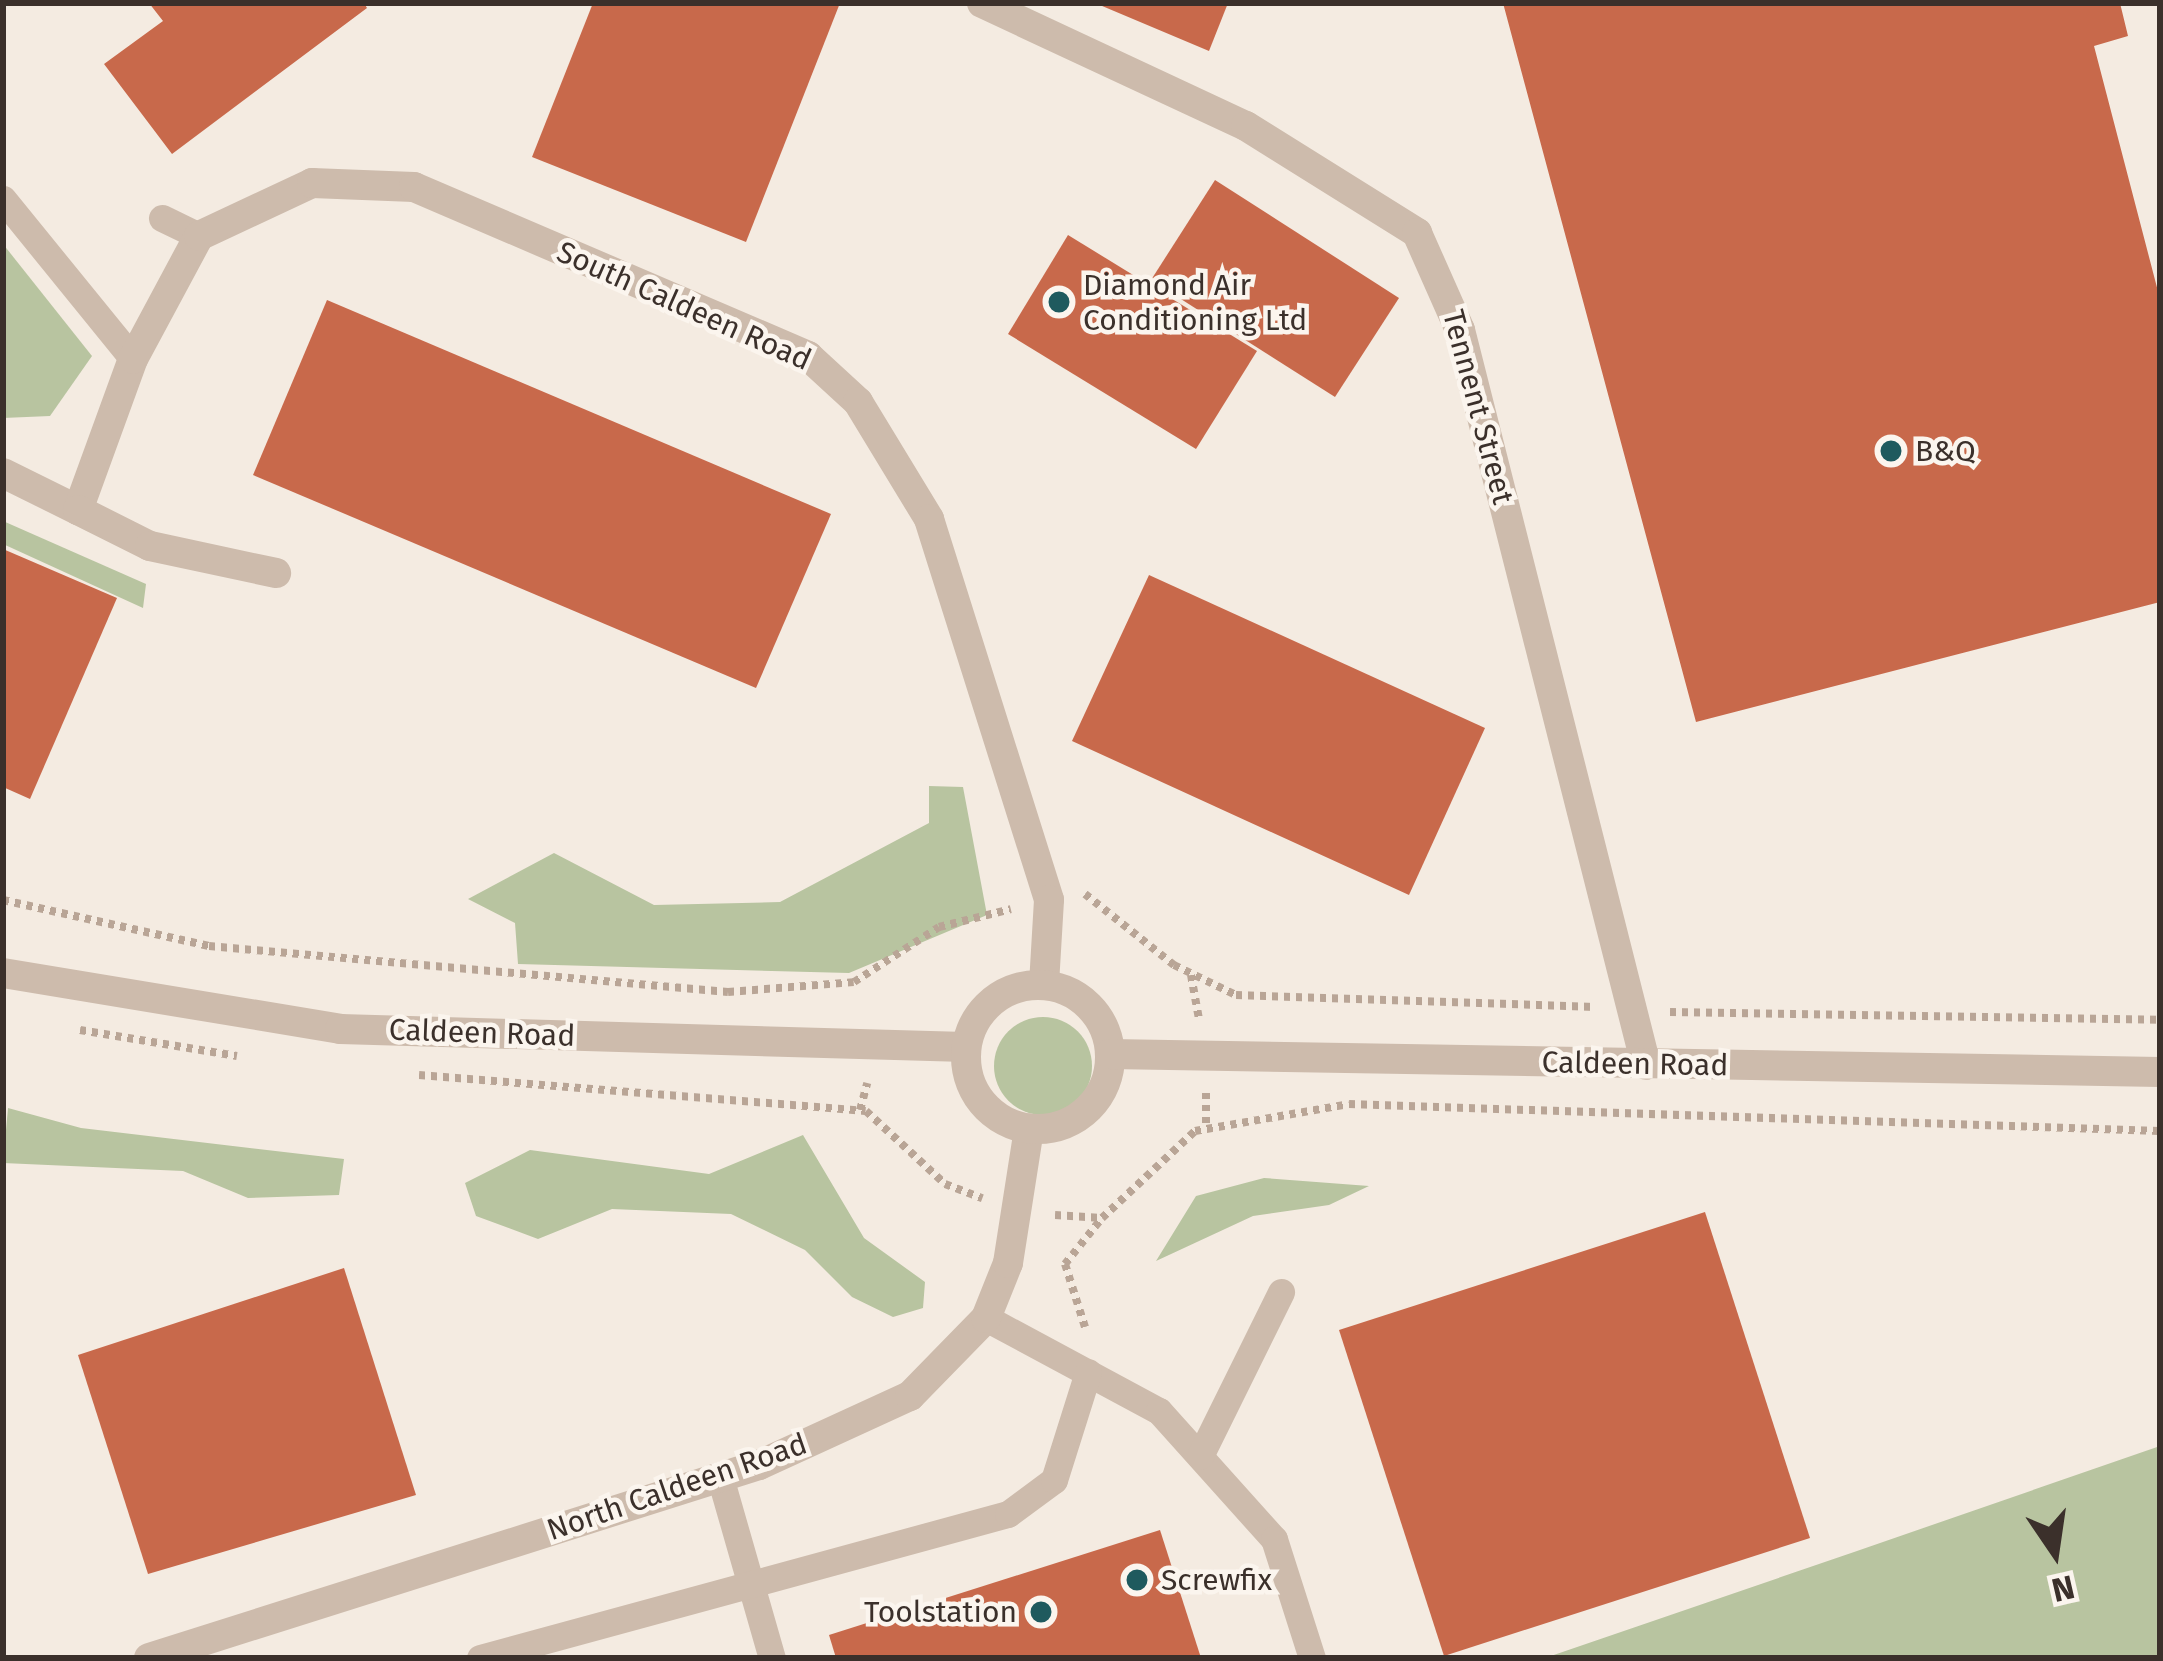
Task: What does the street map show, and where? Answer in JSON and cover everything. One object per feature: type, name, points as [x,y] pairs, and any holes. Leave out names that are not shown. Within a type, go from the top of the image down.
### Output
[{"type":"street","name":"Tennent Street","points":[[982,3],[1246,126],[1417,233],[1460,330],[1646,1064]]},
{"type":"street","name":"South Caldeen Road","points":[[199,236],[312,183],[414,187],[808,356],[858,402],[928,519],[1049,900],[1044,984]]},
{"type":"street","points":[[78,510],[133,359],[199,236]]},
{"type":"street","points":[[3,473],[150,546],[277,572]]},
{"type":"street","name":"Caldeen Road","points":[[3,973],[340,1029],[966,1046]]},
{"type":"street","points":[[1044,984],[1089,1006],[1110,1054],[1082,1114],[1029,1129],[988,1109],[966,1046],[983,1009],[1044,984]]},
{"type":"street","name":"Caldeen Road","points":[[1110,1054],[2160,1072]]},
{"type":"street","name":"North Caldeen Road","points":[[149,1658],[720,1478],[910,1396],[986,1318],[1020,1212],[1029,1129]]},
{"type":"lane","points":[[3,199],[133,359]]},
{"type":"lane","points":[[162,218],[199,236]]},
{"type":"lane","points":[[1200,1456],[1281,1292]]},
{"type":"lane","points":[[986,1318],[1160,1411],[1274,1539],[1312,1658]]},
{"type":"lane","points":[[480,1658],[1034,1501],[1054,1480],[1088,1372]]},
{"type":"lane","points":[[720,1478],[772,1658]]},
{"type":"path","points":[[3,900],[209,946],[728,992],[854,982],[938,927],[1084,894]]},
{"type":"path","points":[[67,1026],[247,1058]]},
{"type":"path","points":[[407,1075],[866,1111],[945,1184],[1020,1212],[1102,1219]]},
{"type":"path","points":[[1090,1336],[1065,1264],[1102,1219],[1195,1131],[1349,1104],[2160,1131]]},
{"type":"green space","points":[[3,244],[92,356],[50,416],[3,418]]},
{"type":"green space","points":[[3,521],[146,584],[143,608],[3,544]]},
{"type":"green space","points":[[929,786],[963,787],[987,915],[849,973],[518,964],[515,923],[468,899],[554,853],[654,905],[780,902],[929,823]]},
{"type":"green space","points":[[1043,1017],[1062,1020],[1078,1031],[1089,1047],[1089,1085],[1078,1101],[1062,1112],[1043,1115],[1024,1112],[1008,1101],[997,1085],[994,1066],[997,1047],[1008,1031],[1024,1020]]},
{"type":"green space","points":[[8,1108],[81,1128],[344,1159],[339,1195],[248,1198],[183,1171],[3,1163]]},
{"type":"green space","points":[[803,1135],[864,1238],[925,1282],[923,1308],[893,1317],[852,1297],[805,1250],[731,1214],[612,1209],[538,1239],[476,1216],[465,1183],[530,1150],[709,1174]]},
{"type":"green space","points":[[1264,1178],[1369,1186],[1329,1205],[1253,1216],[1156,1261],[1196,1196]]},
{"type":"green space","points":[[2160,1446],[2160,1658],[1545,1658],[1857,1551]]},
{"type":"building","points":[[149,3],[364,3],[367,8],[172,154],[104,64],[163,21]]},
{"type":"building","points":[[593,3],[840,3],[746,242],[532,157]]},
{"type":"building","points":[[1095,3],[1228,3],[1209,51]]},
{"type":"building","name":"B&Q","points":[[1503,3],[2120,3],[2128,36],[2094,46],[2160,299],[2160,602],[1696,722]]},
{"type":"building","points":[[1215,180],[1399,298],[1335,397],[1151,280]]},
{"type":"building","points":[[1068,235],[1257,351],[1196,449],[1008,334]]},
{"type":"building","points":[[327,300],[831,514],[756,688],[253,475]]},
{"type":"building","points":[[3,549],[117,598],[30,799],[3,787]]},
{"type":"building","points":[[1149,575],[1485,728],[1409,895],[1072,741]]},
{"type":"building","points":[[1705,1212],[1810,1538],[1444,1656],[1339,1330]]},
{"type":"building","points":[[344,1268],[416,1495],[148,1574],[78,1355]]},
{"type":"building","points":[[1160,1530],[1201,1658],[836,1658],[829,1635]]},
{"type":"place","name":"Diamond Air Conditioning Ltd","points":[[1059,302]]},
{"type":"place","name":"B&Q","points":[[1891,451]]},
{"type":"place","name":"Screwfix","points":[[1137,1580]]},
{"type":"place","name":"Toolstation","points":[[1041,1612]]}]
